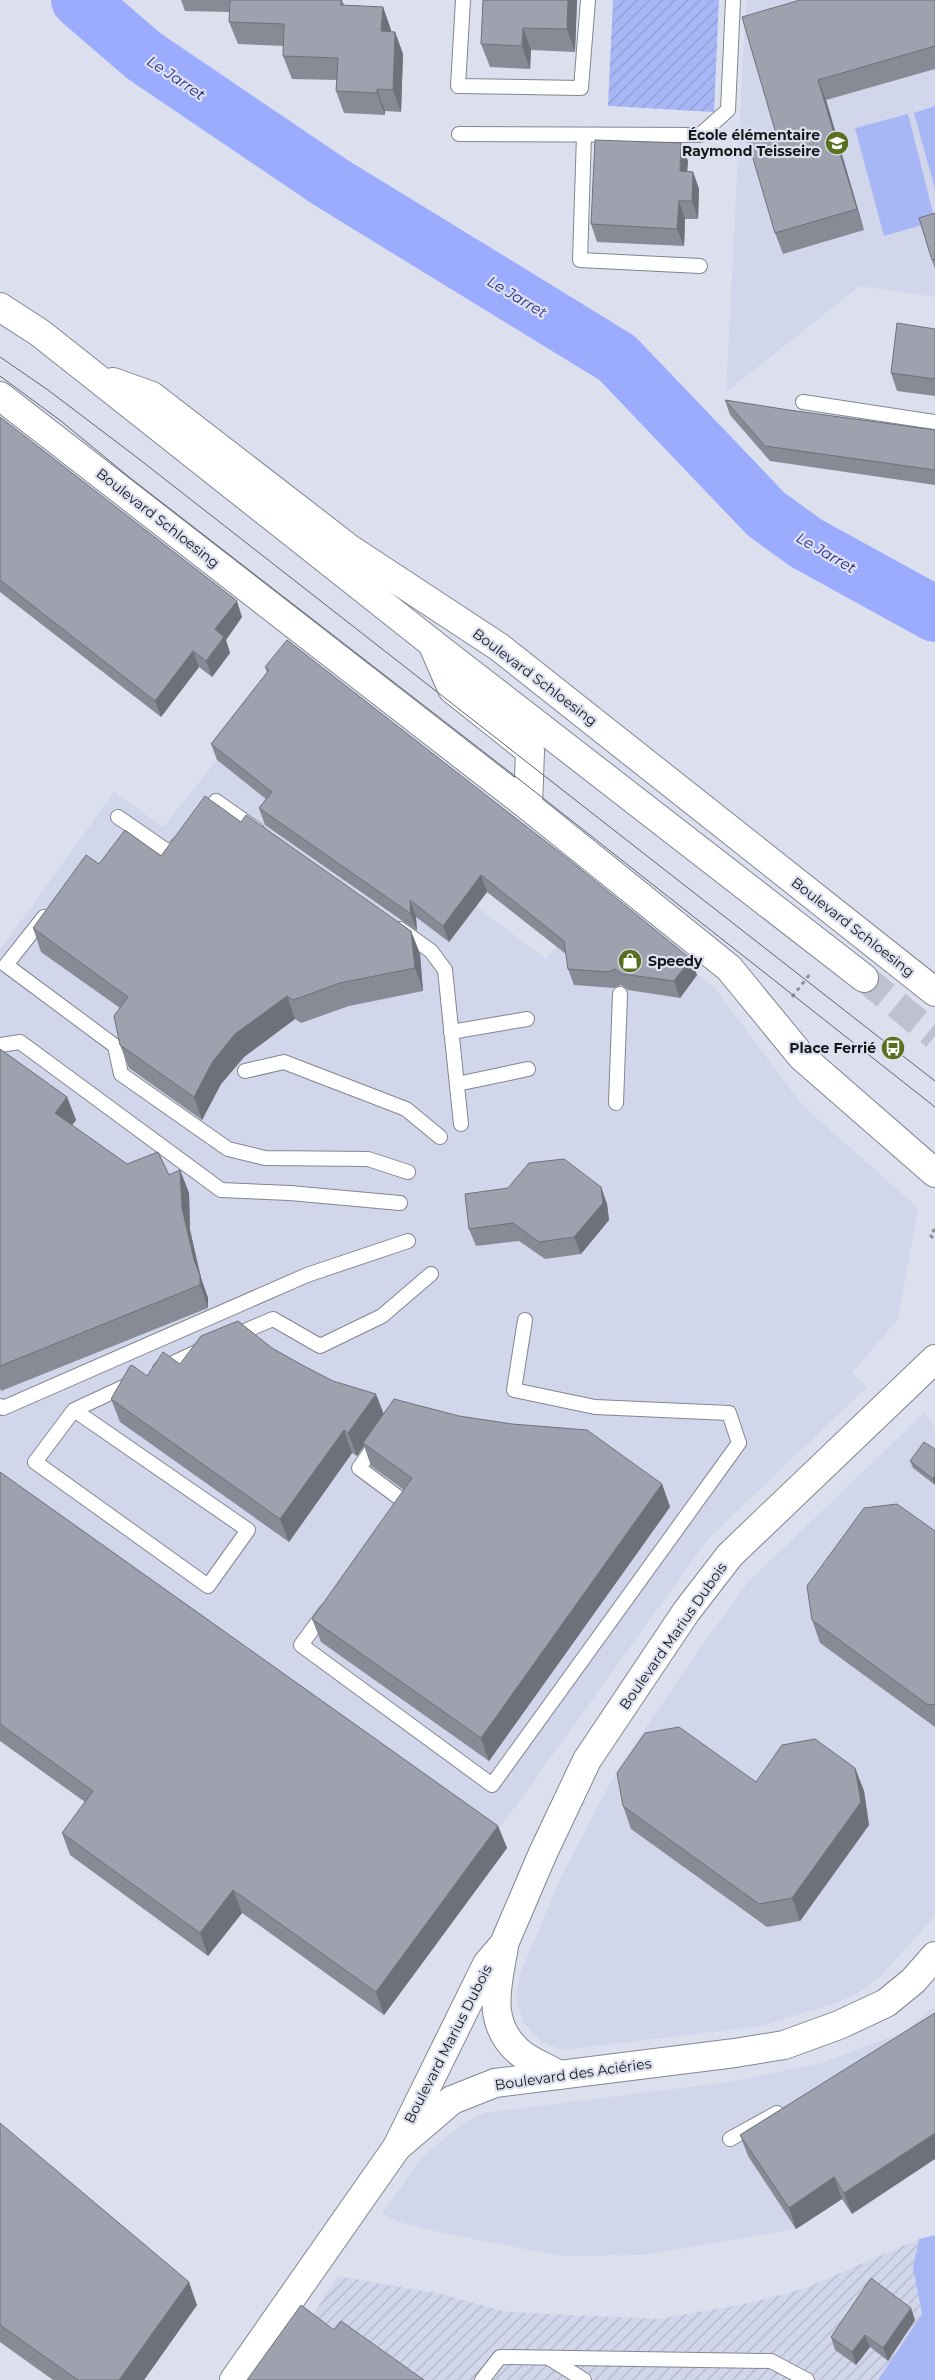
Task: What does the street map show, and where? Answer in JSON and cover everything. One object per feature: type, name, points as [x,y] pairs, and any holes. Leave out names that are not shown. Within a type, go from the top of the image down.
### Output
[{"type":"main road","name":"Boulevard Schloesing","points":[[0,307],[40,333],[432,642],[452,689],[530,752],[528,806]]},
{"type":"main road","name":"Boulevard Schloesing","points":[[92,374],[152,396],[350,549],[499,647],[935,992]]},
{"type":"main road","name":"Boulevard Schloesing","points":[[0,396],[528,806],[729,968],[802,1056],[935,1173]]},
{"type":"main road","points":[[432,642],[864,978]]},
{"type":"main road","name":"Boulevard Marius Dubois","points":[[559,2075],[518,2052],[504,2033],[495,2010],[504,1944],[543,1853],[587,1760],[686,1612],[730,1555],[935,1359]]},
{"type":"main road","name":"Boulevard Marius Dubois","points":[[397,2146],[487,1964],[504,1944]]},
{"type":"main road","name":"Boulevard des Aciéries","points":[[234,2380],[397,2146],[452,2100],[496,2083],[784,2045],[839,2025],[886,2003],[913,1981],[935,1956]]},
{"type":"lane","points":[[463,0],[458,86],[581,88],[588,0]]},
{"type":"lane","points":[[459,134],[700,136],[728,110],[733,0]]},
{"type":"lane","points":[[584,135],[580,260],[700,266]]},
{"type":"lane","points":[[803,402],[935,422]]},
{"type":"lane","points":[[118,817],[170,853],[216,801],[272,840]]},
{"type":"lane","points":[[55,902],[6,965],[115,1046],[121,1074],[228,1149],[265,1158],[368,1159],[408,1172]]},
{"type":"lane","points":[[391,923],[431,951],[445,970],[461,1124]]},
{"type":"lane","points":[[616,1103],[620,994]]},
{"type":"lane","points":[[451,1032],[527,1019]]},
{"type":"lane","points":[[0,1045],[20,1042],[221,1190],[290,1193],[400,1203]]},
{"type":"lane","points":[[245,1070],[284,1062],[406,1108],[440,1136]]},
{"type":"lane","points":[[457,1084],[528,1069]]},
{"type":"lane","points":[[0,1406],[3,1408],[307,1275],[408,1241]]},
{"type":"lane","points":[[74,1410],[248,1530],[208,1586],[35,1462],[74,1410],[219,1342],[273,1319],[320,1346],[382,1316],[431,1274]]},
{"type":"lane","points":[[336,1597],[301,1645],[492,1784],[739,1443],[729,1413],[595,1407],[514,1390],[525,1320]]},
{"type":"lane","points":[[384,1433],[358,1468],[406,1502],[394,1518]]},
{"type":"lane","points":[[730,2139],[790,2106]]},
{"type":"lane","points":[[482,2380],[500,2357],[771,2361],[807,2380]]},
{"type":"lane","points":[[548,2357],[584,2380]]},
{"type":"path","points":[[774,1021],[812,971],[819,976]]},
{"type":"path","points":[[935,1229],[930,1235],[935,1240]]},
{"type":"shaded area","points":[[613,0],[719,0],[714,112],[608,106]]},
{"type":"shaded area","name":"École élémentaire Raymond Teisseire","points":[[746,0],[935,0],[935,297],[860,286],[726,392]]},
{"type":"shaded area","points":[[935,106],[935,189],[914,113]]},
{"type":"shaded area","points":[[908,114],[935,221],[884,236],[855,128]]},
{"type":"shaded area","points":[[217,760],[449,942],[476,906],[546,959],[577,920],[594,892],[714,987],[802,1105],[918,1208],[898,1319],[852,1373],[867,1387],[708,1539],[492,1839],[0,1488],[0,950],[114,792],[163,827]]},
{"type":"shaded area","points":[[924,1413],[935,1427],[935,1916],[879,1978],[857,1994],[833,2004],[762,2026],[563,2050],[541,2042],[524,2023],[516,1999],[520,1974],[561,1877],[617,1770],[702,1645],[748,1582]]},
{"type":"shaded area","points":[[935,2005],[935,2159],[852,2214],[842,2199],[796,2229],[644,2255],[562,2256],[442,2233],[396,2221],[382,2214],[422,2157],[461,2125],[484,2113],[729,2082],[822,2063],[906,2031]]},
{"type":"shaded area","points":[[935,2235],[935,2380],[878,2380],[922,2314],[913,2268],[919,2239]]},
{"type":"shaded area","points":[[919,2239],[913,2268],[922,2314],[878,2380],[271,2380],[338,2276],[441,2294],[507,2312],[659,2319],[749,2303],[803,2289]]},
{"type":"building","points":[[230,0],[341,0],[341,5],[383,7],[381,31],[395,32],[393,90],[377,89],[377,93],[336,91],[338,58],[283,56],[284,24],[229,22]]},
{"type":"building","points":[[483,0],[568,0],[567,29],[523,28],[522,46],[481,44]]},
{"type":"building","points":[[800,0],[935,0],[935,46],[818,80],[857,209],[775,233],[747,138],[775,130],[742,17]]},
{"type":"building","points":[[595,140],[681,143],[680,171],[693,172],[692,201],[679,201],[677,229],[591,224]]},
{"type":"building","points":[[935,213],[935,259],[932,260],[919,218]]},
{"type":"building","points":[[897,323],[935,329],[935,379],[891,373]]},
{"type":"building","points":[[725,400],[935,430],[935,470],[765,446]]},
{"type":"building","points":[[0,417],[237,601],[215,629],[224,637],[206,661],[193,651],[155,701],[0,580]]},
{"type":"building","points":[[287,640],[568,859],[691,959],[674,981],[622,974],[615,969],[608,972],[568,969],[564,941],[481,875],[443,926],[410,900],[411,914],[259,808],[272,792],[211,744],[269,670],[265,667]]},
{"type":"building","points":[[205,796],[241,822],[246,815],[411,931],[415,968],[340,983],[293,1000],[287,996],[235,1034],[213,1061],[194,1097],[120,1045],[114,1016],[128,997],[33,928],[86,855],[99,864],[125,830],[161,856]]},
{"type":"building","points":[[0,1049],[67,1097],[55,1113],[127,1164],[158,1152],[169,1175],[180,1170],[182,1208],[194,1260],[200,1275],[200,1285],[0,1366]]},
{"type":"building","points":[[564,1159],[601,1187],[603,1203],[574,1237],[539,1242],[513,1223],[469,1229],[465,1194],[508,1188],[529,1163]]},
{"type":"building","points":[[238,1321],[272,1348],[302,1365],[333,1381],[376,1394],[348,1433],[344,1430],[280,1519],[111,1399],[130,1366],[132,1365],[147,1376],[163,1352],[180,1364],[201,1336]]},
{"type":"building","points":[[394,1399],[459,1416],[512,1424],[587,1430],[662,1484],[481,1738],[312,1619],[412,1478],[363,1443]]},
{"type":"building","points":[[924,1442],[935,1449],[935,1475],[933,1479],[910,1461]]},
{"type":"building","points":[[0,1472],[498,1826],[376,1992],[233,1890],[200,1933],[62,1833],[93,1791],[0,1724]]},
{"type":"building","points":[[897,1504],[935,1531],[935,1704],[928,1705],[812,1620],[807,1586],[864,1508]]},
{"type":"building","points":[[679,1727],[756,1782],[782,1745],[815,1739],[855,1768],[861,1802],[792,1898],[759,1904],[623,1806],[617,1773],[645,1733]]},
{"type":"building","points":[[935,2013],[935,2133],[844,2193],[834,2177],[789,2208],[740,2135]]},
{"type":"building","points":[[0,2123],[189,2282],[119,2380],[78,2380],[0,2325]]},
{"type":"building","points":[[871,2278],[911,2308],[883,2348],[865,2335],[852,2352],[831,2337]]},
{"type":"building","points":[[301,2305],[334,2330],[341,2321],[424,2380],[247,2380]]},
{"type":"waterway","name":"Le Jarret","points":[[79,0],[144,56],[330,182],[617,358],[766,514],[806,543],[935,614]]},
{"type":"tunnel","points":[[864,978],[935,1036]]},
{"type":"tram line","points":[[0,357],[48,390],[139,459],[935,1081]]},
{"type":"tram line","points":[[0,376],[61,421],[129,477],[529,787],[935,1107]]},
{"type":"place","name":"École élémentaire Raymond Teisseire","points":[[837,143]]},
{"type":"place","name":"Speedy","points":[[630,961]]},
{"type":"place","name":"Place Ferrié","points":[[893,1048]]}]
